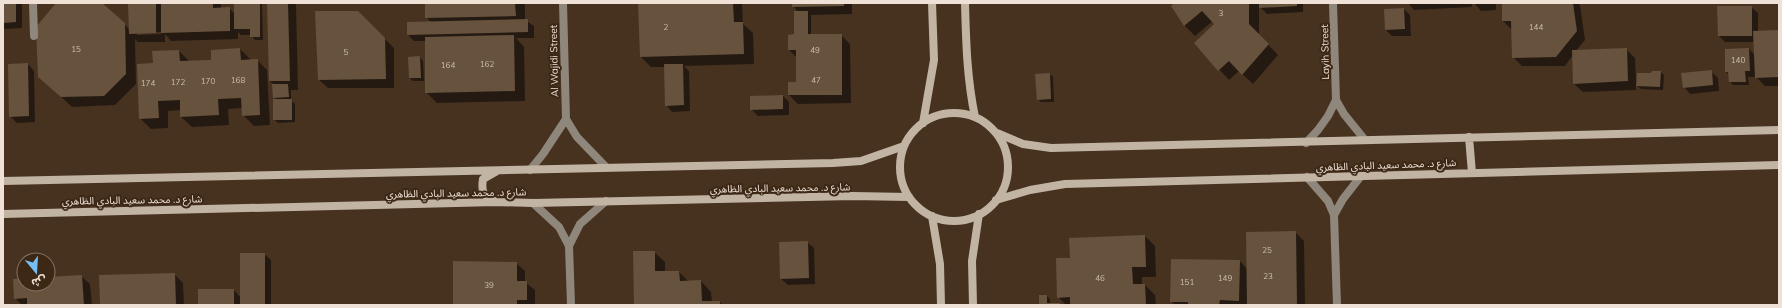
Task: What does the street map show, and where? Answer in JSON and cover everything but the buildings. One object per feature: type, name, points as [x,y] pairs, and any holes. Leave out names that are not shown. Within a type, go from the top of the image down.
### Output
[{"type":"street","points":[[33,3],[34,36]]},
{"type":"street","name":"Al Wajidi Street","points":[[563,3],[566,119],[577,137],[606,167]]},
{"type":"street","points":[[923,123],[934,60],[932,3]]},
{"type":"street","points":[[965,3],[966,60],[975,117]]},
{"type":"street","name":"Layih Street","points":[[1334,3],[1336,100]]},
{"type":"street","points":[[1336,100],[1344,114],[1365,140]]},
{"type":"street","points":[[1306,143],[1322,125],[1336,100]]},
{"type":"street","points":[[997,133],[1004,147],[1008,162],[1007,178],[1002,192],[992,205],[979,214],[964,220],[948,220],[932,216],[919,208],[909,197],[902,181],[900,163],[904,146],[912,133],[923,123],[939,115],[957,113],[975,117],[987,124],[997,133],[1023,144],[1051,148],[1306,143],[1469,137],[1779,130]]},
{"type":"street","points":[[530,170],[551,143],[566,119]]},
{"type":"street","points":[[1469,137],[1472,173]]},
{"type":"street","points":[[3,181],[530,170],[861,161],[904,146]]},
{"type":"street","name":"شارع د. محمد سعيد البادي الظاهري","points":[[996,200],[1030,190],[1065,184],[1779,165]]},
{"type":"street","points":[[496,202],[482,192],[482,187],[483,179],[498,170]]},
{"type":"street","points":[[1334,215],[1343,199],[1361,176]]},
{"type":"street","points":[[1307,177],[1328,201],[1334,215],[1337,305]]},
{"type":"street","name":"شارع د. محمد سعيد البادي الظاهري","points":[[3,214],[496,202],[845,196],[909,197]]},
{"type":"street","points":[[569,246],[580,224],[606,201]]},
{"type":"street","points":[[533,202],[559,227],[569,246],[571,305]]},
{"type":"street","points":[[973,305],[972,261],[979,214]]},
{"type":"street","points":[[932,216],[940,264],[941,305]]}]
